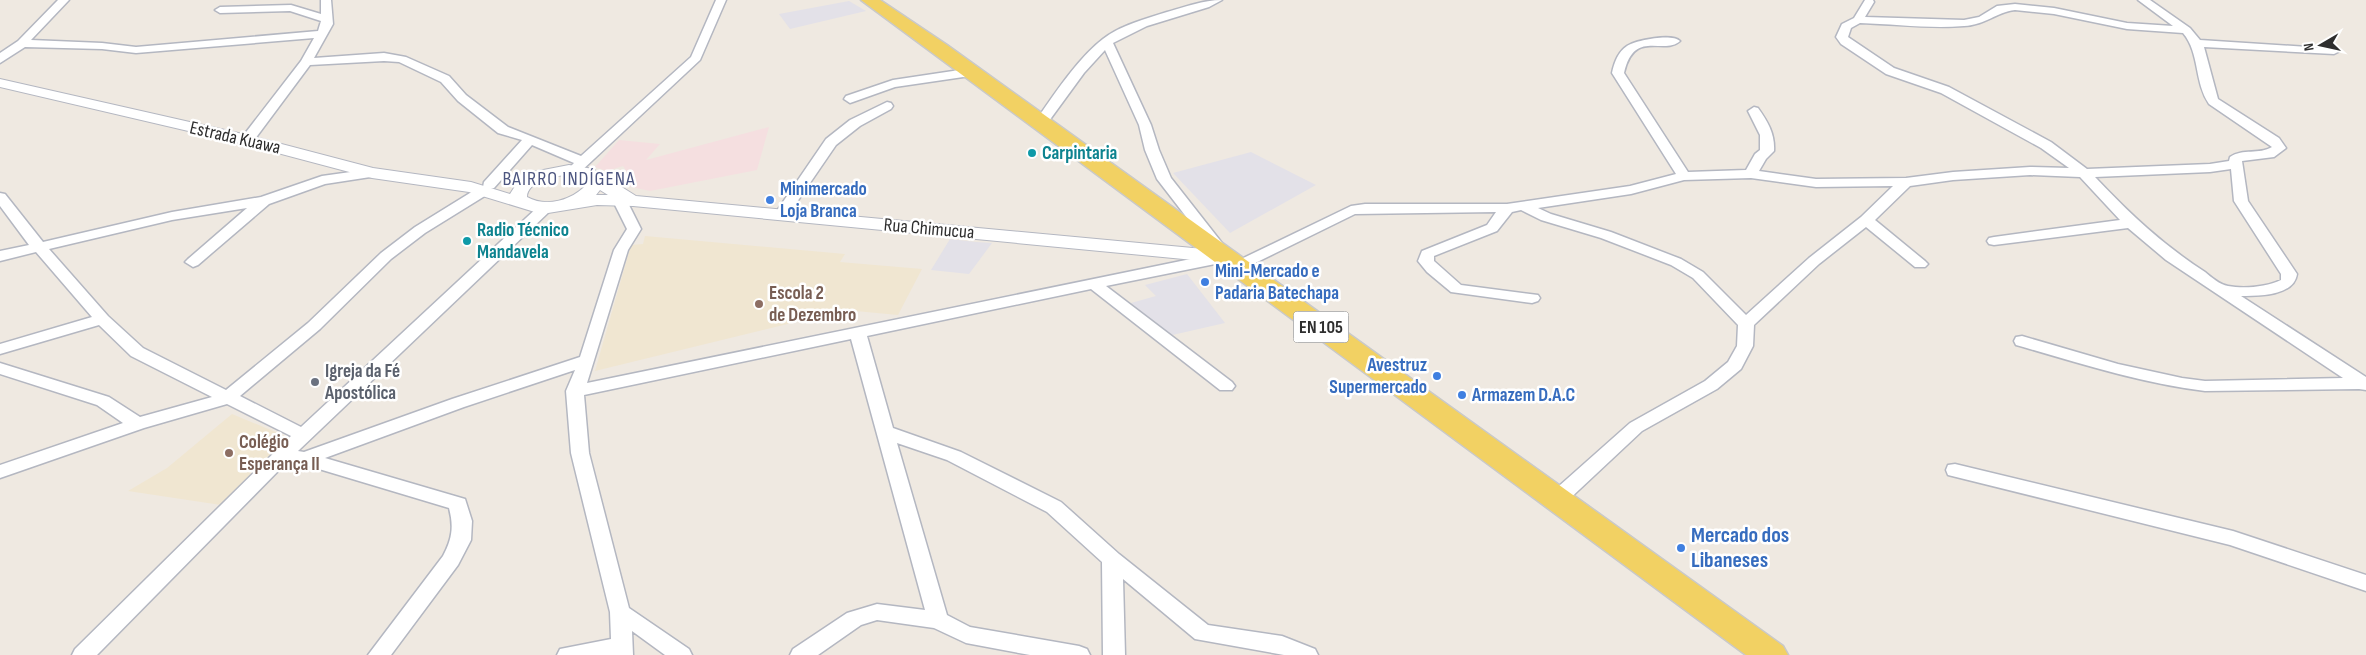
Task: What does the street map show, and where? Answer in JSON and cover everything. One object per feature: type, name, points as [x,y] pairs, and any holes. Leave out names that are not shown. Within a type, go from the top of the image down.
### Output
[{"type":"main road","name":"EN 105","points":[[869,0],[973,72],[1771,655]]},
{"type":"street","points":[[0,59],[22,42],[64,0]]},
{"type":"street","points":[[247,140],[306,62],[327,24],[326,0]]},
{"type":"street","points":[[481,188],[538,177],[579,166],[696,58],[699,46],[715,19],[721,0]]},
{"type":"street","points":[[1041,122],[1065,94],[1082,67],[1107,42],[1146,23],[1217,0]]},
{"type":"street","points":[[2143,0],[2186,30],[2196,43],[2209,94],[2213,101],[2274,141],[2279,148],[2272,154],[2243,155],[2236,158],[2241,202],[2289,274],[2288,282],[2280,288],[2255,291],[2224,291]]},
{"type":"street","points":[[1902,22],[1874,5],[1858,20],[1846,26],[1842,37],[1845,42],[1867,58],[1914,82],[1945,90],[2046,145],[2084,174],[2131,223],[2171,256],[2365,384]]},
{"type":"street","points":[[1858,20],[1964,23],[1982,20],[2001,8],[2015,7],[2054,11],[2127,26],[2186,30]]},
{"type":"street","points":[[220,10],[291,8],[327,19]]},
{"type":"street","points":[[22,42],[102,46],[136,50],[320,34]]},
{"type":"street","points":[[1674,41],[1636,44],[1624,52],[1619,63],[1618,73],[1684,176]]},
{"type":"street","points":[[1107,42],[1145,125],[1152,150],[1164,179],[1231,262]]},
{"type":"street","points":[[2196,43],[2334,51]]},
{"type":"street","points":[[306,62],[384,57],[402,59],[445,79],[462,98],[503,130],[530,139],[579,166]]},
{"type":"street","points":[[850,99],[894,84],[973,72]]},
{"type":"street","name":"Estrada Kuawa","points":[[0,82],[247,140],[372,172],[481,188]]},
{"type":"street","points":[[781,215],[831,142],[855,123],[887,106]]},
{"type":"street","points":[[1751,174],[1760,156],[1767,151],[1769,144],[1765,128],[1754,111]]},
{"type":"street","points":[[0,472],[138,424],[227,398],[314,326],[386,256],[481,188],[530,139]]},
{"type":"street","points":[[575,391],[857,331],[1094,285],[1231,262],[1351,210],[1378,206],[1444,209],[1507,208],[1631,190],[1684,176],[1751,174],[1816,182],[1906,182],[1954,176],[2030,171],[2084,174],[2225,167],[2237,164]]},
{"type":"street","name":"Rua Chimucua","points":[[579,166],[584,172],[627,201]]},
{"type":"street","points":[[0,256],[172,216],[264,201],[322,180],[372,172]]},
{"type":"street","points":[[524,204],[519,200],[518,194],[528,182],[538,177]]},
{"type":"street","name":"Rua Chimucua","points":[[551,207],[582,198],[595,186],[595,180]]},
{"type":"street","points":[[1746,324],[1814,260],[1866,220],[1906,182]]},
{"type":"street","name":"Rua Chimucua","points":[[481,188],[524,204],[551,207],[597,200],[627,201],[781,215],[1231,262]]},
{"type":"street","points":[[0,197],[39,247],[102,319],[137,352],[303,435]]},
{"type":"street","points":[[193,262],[264,201]]},
{"type":"street","points":[[568,655],[622,650],[620,612],[580,454],[575,391],[587,360],[621,250],[634,229],[627,201]]},
{"type":"street","points":[[1524,206],[1546,217],[1606,235],[1676,262],[1698,275],[1746,324],[1746,346],[1735,365],[1712,385],[1636,427],[1557,499]]},
{"type":"street","points":[[82,655],[303,435],[551,207]]},
{"type":"street","points":[[1507,208],[1492,228],[1428,254],[1426,261],[1432,269],[1457,289],[1532,298]]},
{"type":"street","points":[[1866,220],[1920,264]]},
{"type":"street","points":[[1994,241],[2131,223]]},
{"type":"street","points":[[1094,285],[1226,386]]},
{"type":"street","points":[[0,349],[102,319]]},
{"type":"street","points":[[857,331],[938,620]]},
{"type":"street","points":[[2022,341],[2152,378],[2181,384],[2205,386],[2365,384]]},
{"type":"street","points":[[307,458],[458,403],[587,360]]},
{"type":"street","points":[[0,368],[103,401],[138,424]]},
{"type":"street","points":[[885,432],[954,456],[1054,507],[1112,559],[1203,633],[1282,645],[1307,655]]},
{"type":"street","points":[[285,453],[458,504],[462,521],[461,540],[451,560],[380,655]]},
{"type":"street","points":[[1955,470],[2232,538],[2366,583]]},
{"type":"street","points":[[1112,559],[1114,655]]},
{"type":"street","points":[[620,612],[681,655]]},
{"type":"street","points":[[801,655],[854,619],[877,612],[938,620],[966,635],[1079,655]]},
{"type":"shaded area","points":[[849,1],[866,11],[790,29],[779,14]]},
{"type":"shaded area","points":[[769,127],[757,170],[650,191],[613,183],[614,180],[629,175],[623,166],[607,171],[595,167],[619,140],[660,144],[646,160]]},
{"type":"shaded area","points":[[1251,152],[1316,185],[1230,233],[1173,173]]},
{"type":"shaded area","name":"Escola 2 de Dezembro","points":[[645,236],[845,254],[840,262],[922,269],[898,315],[845,310],[595,371],[631,245],[643,244]]},
{"type":"shaded area","points":[[950,239],[992,243],[969,274],[931,270]]},
{"type":"shaded area","points":[[1187,274],[1225,323],[1168,336],[1131,303],[1156,296],[1145,285]]},
{"type":"shaded area","name":"Colégio Esperança II","points":[[232,414],[290,438],[221,505],[128,491],[167,468]]},
{"type":"place","name":"Carpintaria","points":[[1032,153]]},
{"type":"place","name":"Minimercado Loja Branca","points":[[770,200]]},
{"type":"place","name":"Radio Técnico Mandavela","points":[[467,241]]},
{"type":"place","name":"Mini-Mercado e Padaria Batechapa","points":[[1205,282]]},
{"type":"place","name":"Escola 2 de Dezembro","points":[[759,304]]},
{"type":"place","name":"Avestruz Supermercado","points":[[1437,376]]},
{"type":"place","name":"Igreja da Fé Apostólica","points":[[315,382]]},
{"type":"place","name":"Armazem D.A.C","points":[[1462,395]]},
{"type":"place","name":"Colégio Esperança II","points":[[229,453]]},
{"type":"place","name":"Mercado dos Libaneses","points":[[1681,548]]},
{"type":"district","name":"BAIRRO INDÍGENA","points":[[569,179]]}]
